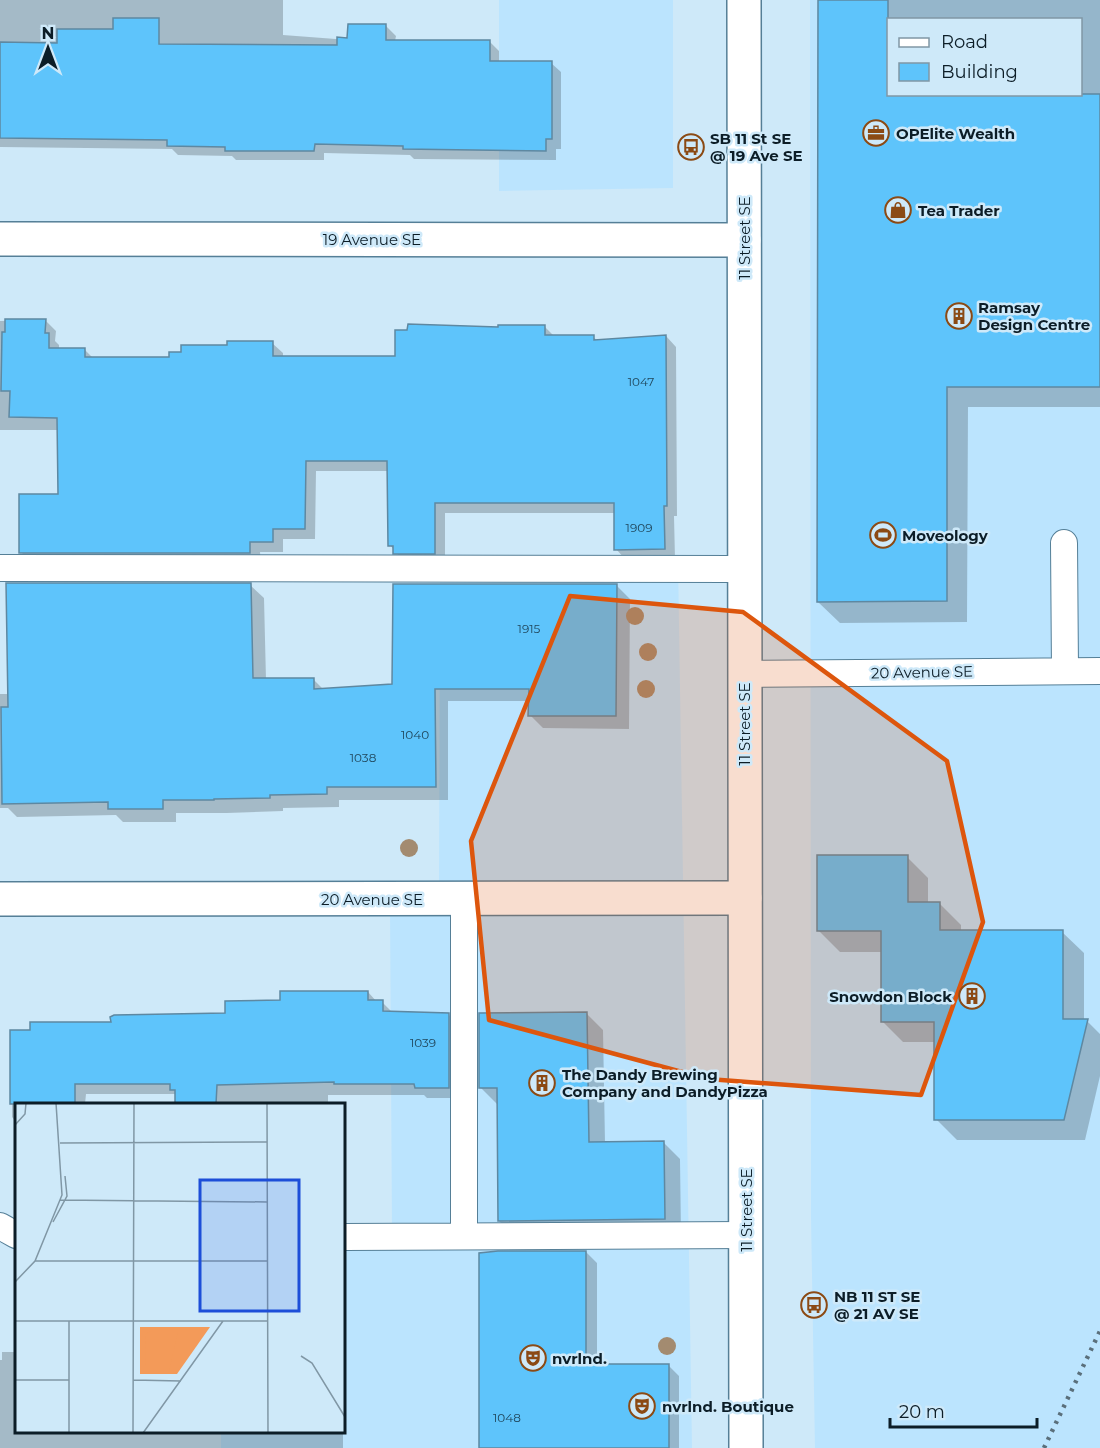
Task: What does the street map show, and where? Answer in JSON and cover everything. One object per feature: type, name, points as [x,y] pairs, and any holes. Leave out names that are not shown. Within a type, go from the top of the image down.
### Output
[{"type":"street","name":"11 Street SE","points":[[744,0],[746,1448]]},
{"type":"street","name":"19 Avenue SE","points":[[0,239],[744,240]]},
{"type":"street","name":"20 Avenue SE","points":[[0,899],[745,898]]},
{"type":"lane","points":[[1064,543],[1065,671]]},
{"type":"lane","points":[[0,568],[745,569]]},
{"type":"lane","name":"20 Avenue SE","points":[[744,674],[1100,670]]},
{"type":"lane","points":[[464,899],[465,1236]]},
{"type":"lane","points":[[0,1226],[15,1234]]},
{"type":"lane","points":[[345,1237],[746,1235]]},
{"type":"highlighted area","points":[[570,596],[743,612],[947,761],[983,922],[921,1095],[708,1079],[489,1020],[471,841]]},
{"type":"shaded area","points":[[499,0],[673,0],[673,188],[499,191]]},
{"type":"shaded area","points":[[810,0],[1100,0],[1100,1448],[815,1448],[811,1217]]},
{"type":"shaded area","points":[[678,560],[692,1448],[221,1448],[221,1433],[345,1433],[345,1230],[392,1230],[390,905],[439,904],[440,561]]},
{"type":"building","name":"Ramsay Design Centre","points":[[818,0],[888,0],[887,96],[1082,96],[1082,94],[1100,94],[1100,387],[947,387],[947,601],[817,602]]},
{"type":"building","points":[[113,18],[159,18],[159,44],[337,45],[337,37],[347,38],[348,24],[386,24],[386,40],[490,40],[490,61],[552,61],[552,139],[546,139],[546,151],[403,149],[403,146],[315,144],[314,151],[225,151],[225,147],[167,146],[167,140],[0,138],[0,42],[57,43],[57,29],[113,29]]},
{"type":"building","points":[[5,319],[46,319],[45,333],[49,333],[49,348],[85,348],[85,357],[169,357],[169,352],[181,352],[181,345],[227,345],[227,341],[273,341],[273,356],[395,356],[395,330],[407,330],[408,324],[498,327],[498,325],[545,325],[545,335],[594,335],[594,340],[666,335],[665,549],[614,550],[614,503],[435,503],[435,554],[393,554],[393,546],[388,546],[387,461],[306,461],[305,529],[273,529],[273,542],[250,542],[250,553],[19,553],[19,494],[58,494],[57,418],[9,417],[10,391],[1,391],[2,332],[5,332]]},
{"type":"building","points":[[6,583],[251,583],[253,678],[314,678],[314,689],[392,684],[393,584],[617,584],[616,716],[528,716],[529,689],[435,689],[436,787],[327,787],[327,794],[270,795],[270,798],[163,800],[163,809],[108,809],[108,802],[2,804],[1,707],[8,707]]},
{"type":"building","name":"Snowdon Block","points":[[817,855],[908,855],[908,902],[940,902],[940,930],[1063,930],[1063,1019],[1088,1019],[1064,1120],[934,1120],[934,1022],[881,1022],[881,931],[817,931]]},
{"type":"building","points":[[280,991],[368,991],[368,1000],[383,1000],[383,1011],[449,1013],[449,1088],[415,1088],[414,1084],[334,1084],[334,1082],[217,1085],[216,1103],[175,1103],[175,1090],[170,1090],[170,1084],[75,1084],[75,1103],[10,1104],[10,1030],[30,1030],[30,1022],[111,1022],[110,1017],[114,1015],[225,1013],[225,1001],[280,1000]]},
{"type":"building","name":"The Dandy Brewing Company and DandyPizza","points":[[587,1012],[589,1142],[664,1141],[665,1219],[498,1221],[497,1088],[479,1088],[479,1013]]},
{"type":"building","name":"nvrlnd.","points":[[586,1251],[586,1364],[669,1364],[669,1448],[479,1448],[479,1253]]},
{"type":"railway","points":[[1044,1448],[1100,1331]]},
{"type":"place","name":"OPElite Wealth","points":[[876,133]]},
{"type":"place","name":"SB 11 St SE @ 19 Ave SE","points":[[691,147]]},
{"type":"place","name":"Tea Trader","points":[[898,210]]},
{"type":"place","name":"Ramsay Design Centre","points":[[959,316]]},
{"type":"place","name":"Moveology","points":[[883,535]]},
{"type":"place","name":"Snowdon Block","points":[[972,996]]},
{"type":"place","name":"The Dandy Brewing Company and DandyPizza","points":[[542,1083]]},
{"type":"place","name":"NB 11 ST SE @ 21 AV SE","points":[[814,1305]]},
{"type":"place","name":"nvrlnd.","points":[[533,1358]]},
{"type":"place","name":"nvrlnd. Boutique","points":[[642,1406]]}]
